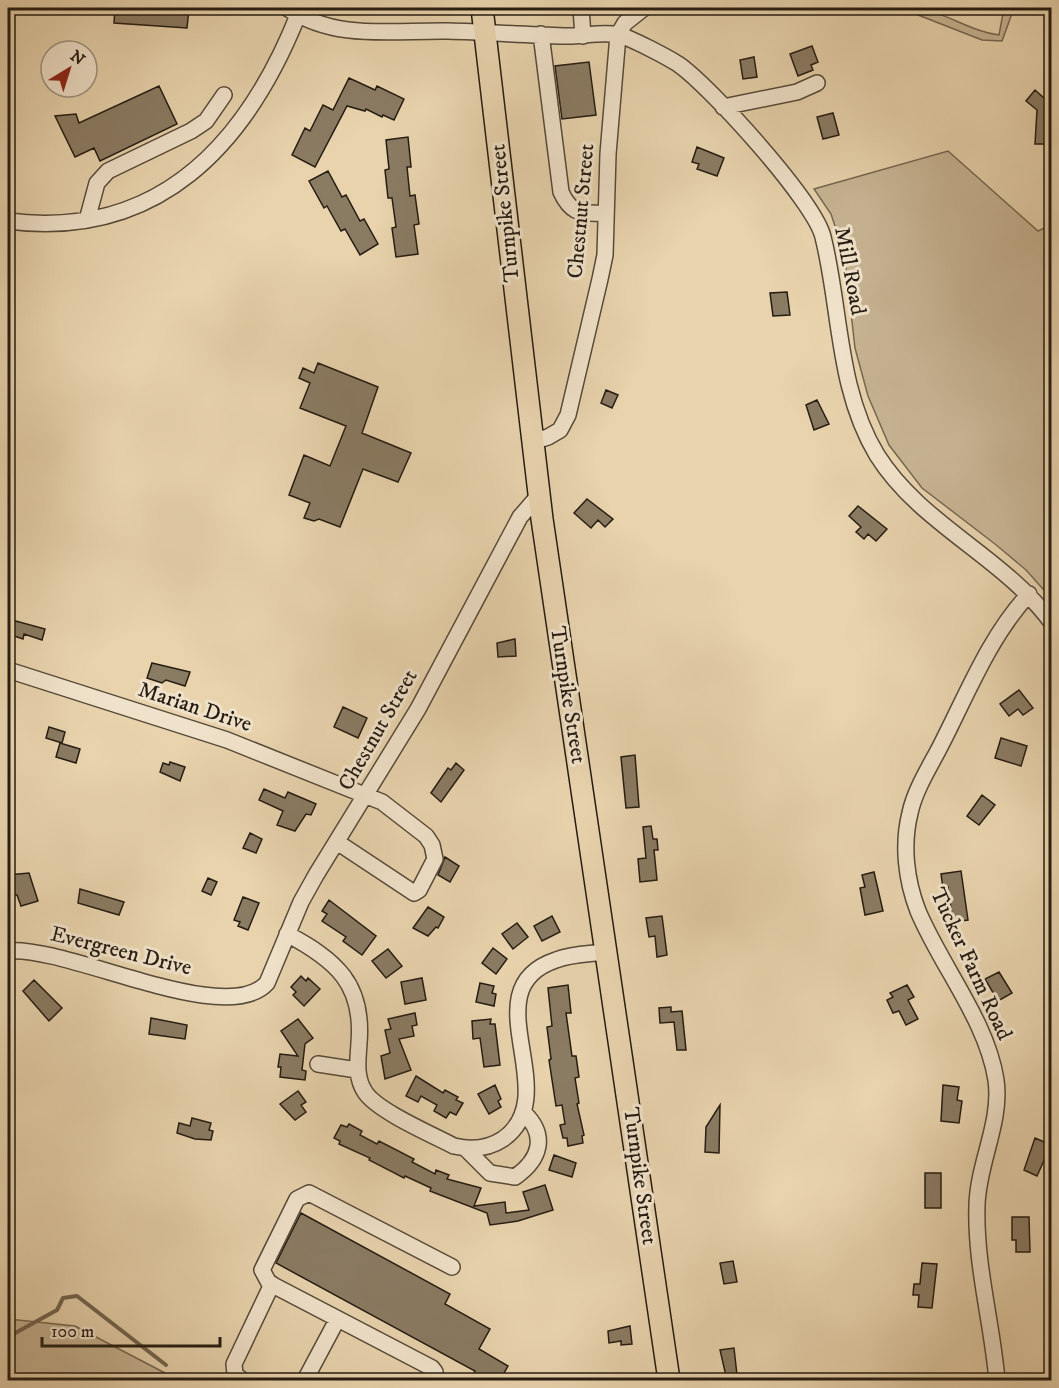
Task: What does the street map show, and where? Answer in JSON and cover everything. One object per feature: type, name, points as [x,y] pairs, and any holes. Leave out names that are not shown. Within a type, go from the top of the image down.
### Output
[{"type":"highway","name":"Turnpike Street","points":[[482,8],[532,442],[669,1380]]},
{"type":"street","points":[[580,8],[583,36]]},
{"type":"street","points":[[618,35],[625,23],[644,8]]},
{"type":"street","name":"Mill Road","points":[[292,11],[322,25],[365,33],[484,32],[618,35],[679,65],[723,107],[790,182],[818,221],[834,282],[839,336],[848,380],[865,431],[876,453],[910,499],[970,544],[1029,594],[1052,623]]},
{"type":"street","points":[[8,222],[37,224],[87,220],[114,213],[157,195],[204,164],[257,101],[280,61],[292,11]]},
{"type":"street","points":[[541,34],[561,192],[567,207],[576,212],[606,214]]},
{"type":"street","name":"Chestnut Street","points":[[532,442],[560,430],[568,415],[604,255],[618,35]]},
{"type":"street","points":[[723,107],[797,92],[817,83]]},
{"type":"street","points":[[87,220],[97,183],[108,171],[191,131],[206,121],[224,95]]},
{"type":"street","name":"Chestnut Street","points":[[260,991],[267,983],[301,902],[418,709],[520,517],[540,494]]},
{"type":"street","name":"Tucker Farm Road","points":[[997,1380],[978,1252],[977,1203],[996,1109],[997,1089],[994,1066],[986,1043],[918,909],[907,866],[906,841],[910,811],[920,786],[989,650],[1006,622],[1029,594]]},
{"type":"street","name":"Marian Drive","points":[[8,670],[227,740],[382,802],[426,836],[432,845],[435,859],[419,890],[414,893],[337,842]]},
{"type":"street","points":[[287,934],[329,960],[339,970],[355,995],[360,1032],[357,1070],[364,1091],[377,1105],[454,1146],[466,1149],[491,1145],[501,1140],[516,1126],[524,1113],[527,1094],[516,1007],[524,985],[543,965],[556,960],[605,952]]},
{"type":"street","name":"Evergreen Drive","points":[[8,951],[41,953],[90,964],[184,993],[247,994],[260,991]]},
{"type":"street","points":[[318,1064],[357,1070]]},
{"type":"street","points":[[466,1149],[490,1173],[515,1177],[524,1170],[538,1149],[538,1136],[534,1123],[524,1113]]},
{"type":"street","points":[[434,1380],[436,1377],[432,1368],[272,1284],[264,1277],[265,1262],[297,1199],[309,1193],[452,1267]]},
{"type":"street","points":[[242,1380],[235,1374],[234,1364],[272,1284]]},
{"type":"street","points":[[305,1380],[337,1320]]},
{"type":"shaded area","points":[[907,8],[931,11],[975,29],[999,35],[1004,8],[1014,8],[1002,41],[982,40],[913,13]]},
{"type":"shaded area","points":[[948,151],[1038,231],[1051,225],[1051,598],[1026,570],[922,488],[889,445],[868,396],[855,348],[846,269],[836,229],[831,214],[814,189]]},
{"type":"shaded area","points":[[8,1319],[75,1326],[165,1373],[163,1380],[8,1380]]},
{"type":"building","points":[[115,8],[189,8],[187,28],[114,23]]},
{"type":"building","points":[[812,46],[818,62],[811,65],[813,70],[798,76],[790,54]]},
{"type":"building","points":[[754,57],[757,77],[743,79],[740,60]]},
{"type":"building","points":[[589,62],[596,115],[562,119],[555,66]]},
{"type":"building","points":[[349,78],[375,90],[377,86],[404,99],[394,120],[366,109],[365,111],[347,106],[315,167],[292,155],[305,128],[310,131],[323,105],[333,110]]},
{"type":"building","points":[[159,86],[177,124],[100,161],[94,148],[75,157],[55,116],[76,114],[79,123]]},
{"type":"building","points":[[1035,90],[1052,105],[1052,144],[1035,144],[1037,110],[1026,101]]},
{"type":"building","points":[[833,113],[839,135],[823,139],[817,117]]},
{"type":"building","points":[[408,137],[411,167],[407,167],[410,196],[415,195],[419,224],[414,225],[418,254],[396,257],[392,228],[396,227],[392,198],[388,198],[385,170],[389,169],[386,140]]},
{"type":"building","points":[[697,147],[724,158],[717,176],[697,169],[699,164],[692,162]]},
{"type":"building","points":[[328,171],[342,197],[346,195],[360,221],[364,219],[378,244],[360,255],[345,229],[341,231],[327,206],[324,208],[309,181]]},
{"type":"building","points":[[787,292],[790,315],[773,316],[770,293]]},
{"type":"building","points":[[318,363],[378,387],[362,433],[411,453],[398,482],[363,469],[340,527],[319,519],[314,521],[304,518],[310,503],[289,495],[304,455],[330,466],[346,426],[300,408],[310,383],[299,378],[303,368],[314,373]]},
{"type":"building","points":[[606,390],[618,395],[612,408],[601,403]]},
{"type":"building","points":[[817,400],[829,424],[814,430],[806,405]]},
{"type":"building","points":[[587,499],[613,519],[605,527],[598,520],[591,528],[574,513]]},
{"type":"building","points":[[858,506],[887,529],[876,541],[868,534],[864,539],[856,532],[861,527],[849,516]]},
{"type":"building","points":[[12,620],[45,629],[42,640],[24,634],[23,639],[8,634],[8,621]]},
{"type":"building","points":[[515,639],[516,656],[498,657],[497,643]]},
{"type":"building","points":[[152,663],[190,672],[185,686],[166,680],[162,683],[147,678]]},
{"type":"building","points":[[1019,690],[1033,708],[1023,715],[1018,709],[1009,716],[1000,704]]},
{"type":"building","points":[[343,707],[367,718],[358,738],[334,727]]},
{"type":"building","points":[[49,727],[65,732],[62,743],[46,738]]},
{"type":"building","points":[[1001,738],[1027,746],[1021,766],[995,758]]},
{"type":"building","points":[[60,743],[80,749],[76,763],[56,757]]},
{"type":"building","points":[[635,755],[639,807],[626,808],[621,757]]},
{"type":"building","points":[[170,762],[185,767],[180,781],[160,772],[163,763],[169,765]]},
{"type":"building","points":[[456,763],[464,770],[441,802],[431,793],[448,768],[451,770]]},
{"type":"building","points":[[264,789],[285,798],[288,792],[316,804],[311,815],[306,814],[295,831],[277,825],[283,811],[259,800]]},
{"type":"building","points":[[982,795],[995,805],[979,825],[967,816]]},
{"type":"building","points":[[651,826],[653,839],[657,839],[658,850],[654,850],[657,880],[640,882],[638,859],[646,858],[643,827]]},
{"type":"building","points":[[250,833],[262,839],[256,853],[243,848]]},
{"type":"building","points":[[445,857],[459,866],[450,882],[438,875]]},
{"type":"building","points":[[961,871],[968,920],[953,922],[948,887],[943,888],[941,874]]},
{"type":"building","points":[[874,872],[883,911],[865,915],[860,888],[865,887],[862,875]]},
{"type":"building","points":[[29,873],[38,901],[21,906],[17,895],[9,895],[8,875]]},
{"type":"building","points":[[208,878],[217,882],[211,895],[202,891]]},
{"type":"building","points":[[80,889],[124,902],[119,915],[78,903]]},
{"type":"building","points":[[243,897],[259,903],[248,930],[238,926],[240,922],[234,920]]},
{"type":"building","points":[[329,900],[376,936],[362,955],[343,941],[346,937],[322,921],[327,914],[322,911]]},
{"type":"building","points":[[428,907],[444,917],[438,928],[436,927],[428,936],[413,928]]},
{"type":"building","points":[[552,916],[560,932],[542,941],[534,926]]},
{"type":"building","points":[[662,916],[667,955],[657,957],[655,936],[649,937],[646,918]]},
{"type":"building","points":[[517,923],[528,937],[513,949],[502,934]]},
{"type":"building","points":[[493,948],[507,959],[496,974],[482,963]]},
{"type":"building","points":[[388,949],[402,966],[386,978],[372,961]]},
{"type":"building","points":[[999,972],[1012,993],[998,1001],[985,979]]},
{"type":"building","points":[[301,976],[306,981],[308,978],[320,989],[304,1006],[293,995],[296,992],[291,987]]},
{"type":"building","points":[[422,978],[426,1000],[405,1004],[401,982]]},
{"type":"building","points":[[34,980],[62,1008],[49,1021],[23,991]]},
{"type":"building","points":[[480,983],[494,986],[492,993],[496,994],[494,1006],[476,1002]]},
{"type":"building","points":[[568,985],[571,1013],[566,1013],[572,1056],[576,1056],[579,1077],[575,1078],[579,1103],[577,1104],[584,1135],[582,1136],[583,1143],[568,1146],[567,1138],[563,1138],[560,1125],[565,1124],[562,1105],[556,1106],[547,1027],[552,1026],[548,988]]},
{"type":"building","points":[[907,985],[914,997],[908,1000],[918,1019],[906,1025],[899,1011],[893,1013],[887,1000],[893,997],[890,993]]},
{"type":"building","points":[[671,1007],[671,1012],[682,1011],[686,1050],[677,1050],[674,1022],[660,1023],[659,1008]]},
{"type":"building","points":[[415,1013],[417,1025],[412,1026],[414,1036],[399,1039],[411,1070],[385,1079],[381,1056],[390,1053],[385,1030],[391,1029],[388,1019]]},
{"type":"building","points":[[151,1018],[187,1025],[185,1039],[149,1034]]},
{"type":"building","points":[[298,1019],[313,1038],[305,1044],[302,1070],[306,1071],[305,1080],[280,1077],[281,1067],[278,1067],[280,1054],[298,1056],[281,1031]]},
{"type":"building","points":[[491,1019],[490,1024],[495,1024],[500,1065],[484,1067],[480,1038],[473,1039],[472,1021]]},
{"type":"building","points":[[416,1076],[443,1093],[445,1090],[458,1097],[456,1100],[463,1103],[456,1115],[450,1112],[446,1118],[434,1111],[437,1105],[421,1096],[418,1102],[406,1096]]},
{"type":"building","points":[[495,1085],[501,1099],[498,1101],[501,1107],[489,1114],[478,1094]]},
{"type":"building","points":[[943,1085],[959,1087],[957,1100],[962,1101],[959,1123],[941,1121]]},
{"type":"building","points":[[298,1091],[306,1102],[301,1105],[306,1112],[295,1120],[280,1104]]},
{"type":"building","points":[[720,1105],[719,1153],[705,1152],[706,1127]]},
{"type":"building","points":[[192,1118],[211,1123],[209,1130],[213,1131],[211,1140],[195,1139],[177,1133],[179,1123],[190,1126]]},
{"type":"building","points":[[349,1124],[362,1131],[360,1135],[377,1144],[379,1141],[414,1159],[412,1162],[435,1174],[436,1170],[449,1175],[447,1179],[481,1188],[474,1206],[505,1202],[506,1213],[529,1210],[523,1192],[545,1185],[553,1210],[518,1221],[490,1225],[487,1213],[430,1191],[431,1188],[405,1176],[404,1178],[369,1160],[370,1158],[339,1144],[340,1141],[334,1138],[341,1125],[347,1127]]},
{"type":"building","points":[[1035,1138],[1051,1145],[1037,1176],[1024,1170]]},
{"type":"building","points":[[554,1155],[576,1163],[572,1177],[549,1170]]},
{"type":"building","points":[[925,1173],[941,1173],[941,1208],[925,1208]]},
{"type":"building","points":[[301,1213],[450,1294],[445,1304],[490,1329],[479,1349],[508,1366],[500,1380],[470,1380],[475,1371],[276,1263]]},
{"type":"building","points":[[1012,1217],[1029,1217],[1030,1252],[1016,1252],[1016,1240],[1012,1240]]},
{"type":"building","points":[[733,1261],[737,1282],[724,1284],[720,1263]]},
{"type":"building","points":[[922,1263],[937,1264],[932,1308],[918,1307],[919,1295],[913,1295],[914,1284],[920,1284]]},
{"type":"building","points":[[630,1326],[632,1344],[621,1345],[621,1341],[609,1343],[608,1331]]},
{"type":"building","points":[[734,1348],[737,1375],[726,1376],[720,1350]]},
{"type":"waterway","points":[[8,1337],[57,1310],[63,1298],[77,1296],[166,1365]]}]
